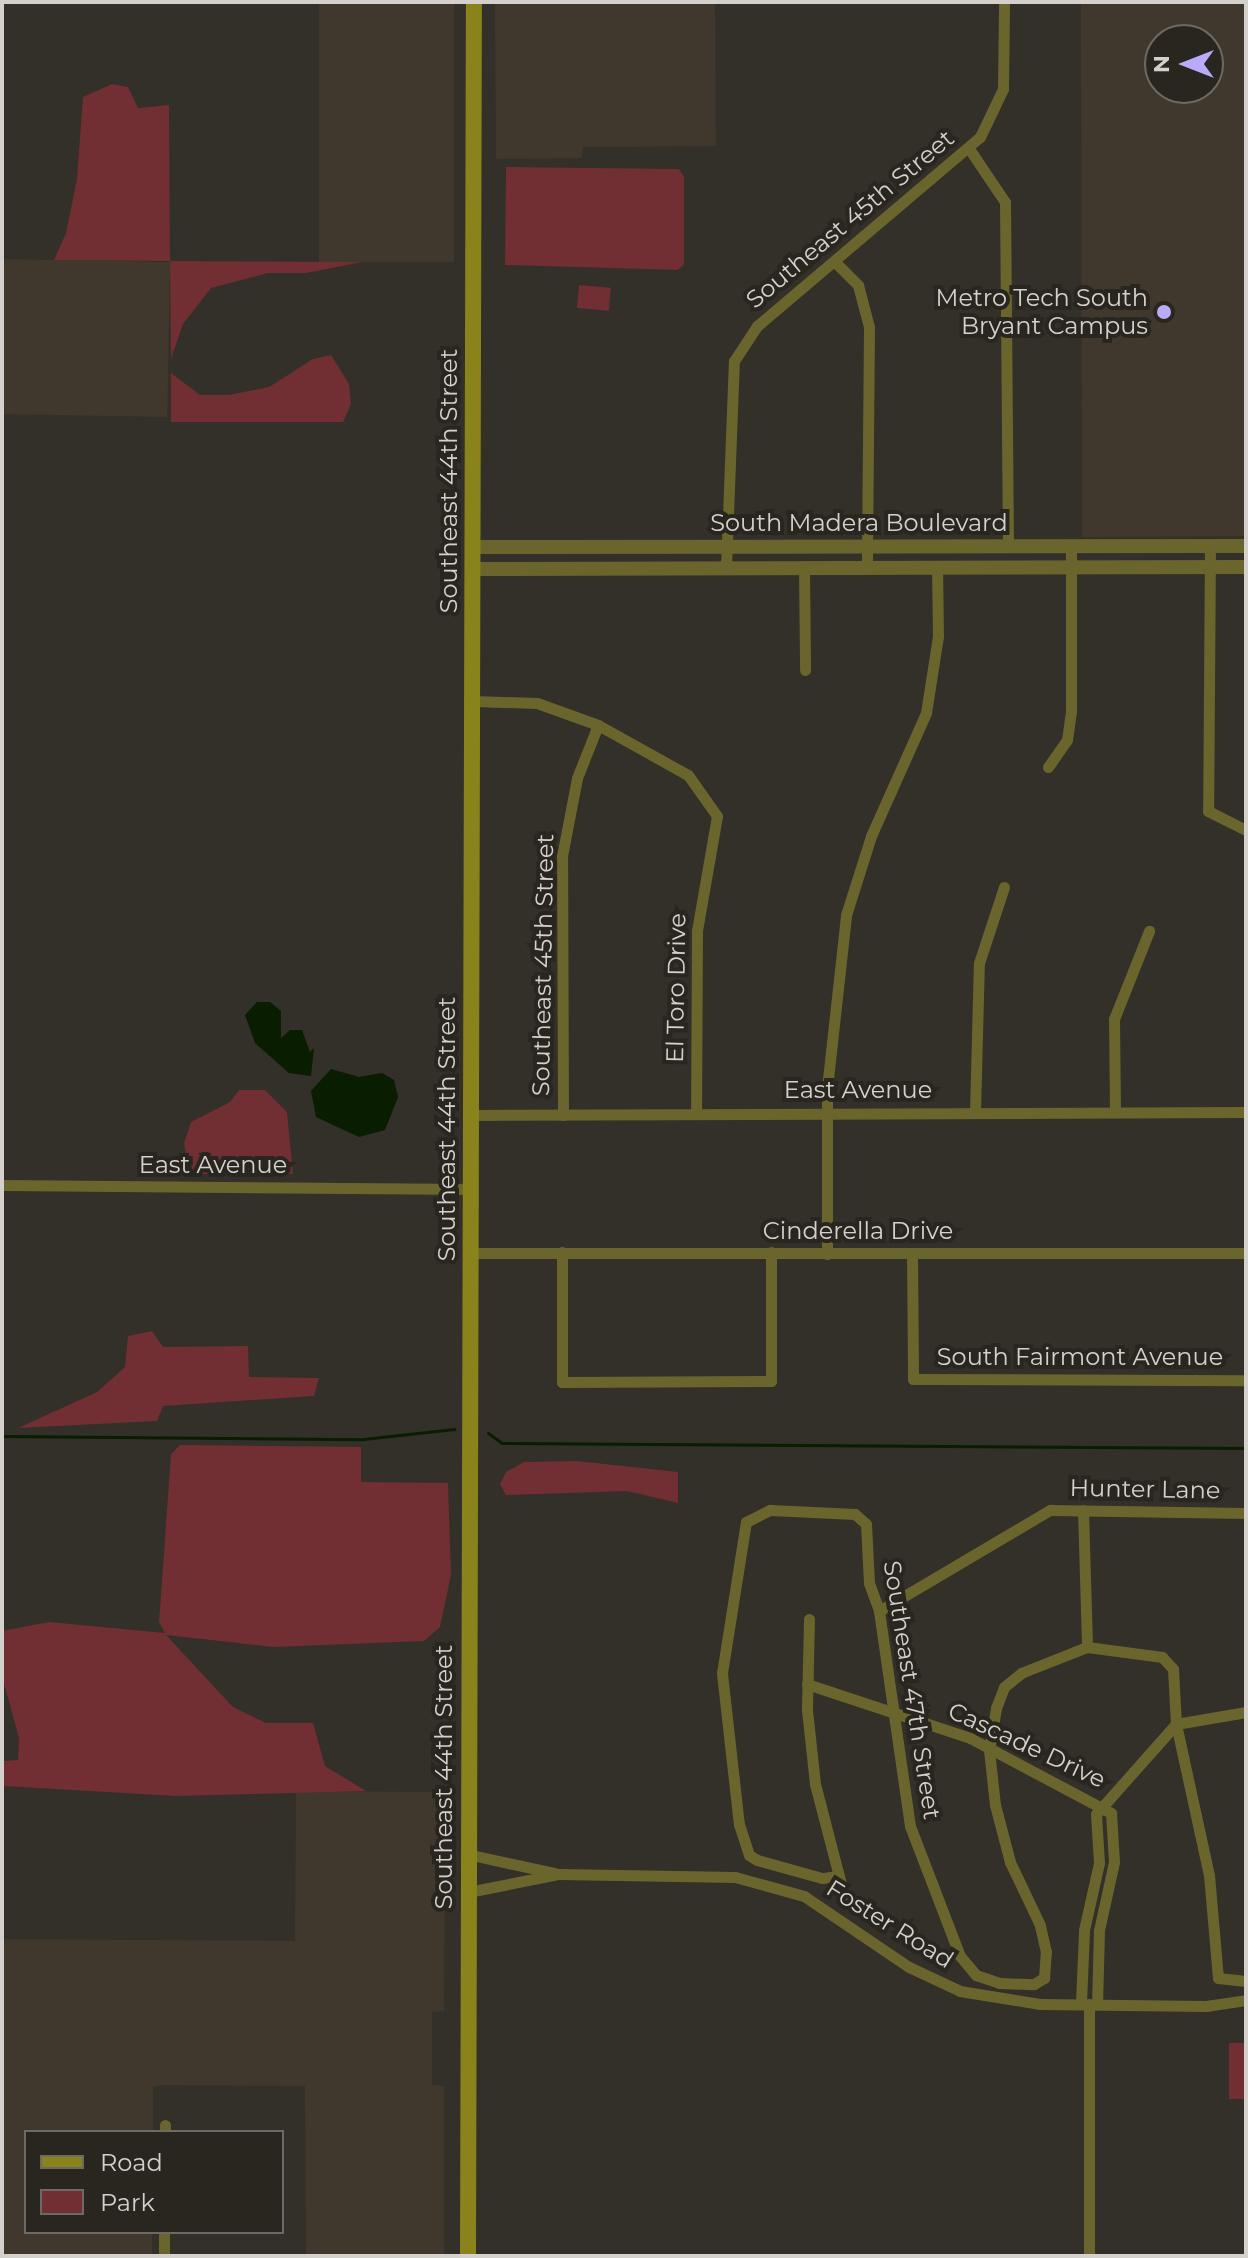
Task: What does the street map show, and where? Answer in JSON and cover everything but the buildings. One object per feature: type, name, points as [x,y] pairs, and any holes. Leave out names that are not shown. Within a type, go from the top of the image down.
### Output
[{"type":"main road","name":"Southeast 44th Street","points":[[468,2256],[474,2]]},
{"type":"street","name":"Southeast 45th Street","points":[[726,567],[734,361],[757,326],[970,150],[1003,89],[1004,2]]},
{"type":"street","points":[[970,150],[1005,202],[1008,545]]},
{"type":"street","points":[[835,262],[858,285],[869,327],[867,567]]},
{"type":"street","points":[[1048,767],[1067,740],[1071,712],[1071,545]]},
{"type":"street","points":[[1210,546],[1208,811],[1246,830]]},
{"type":"street","name":"South Madera Boulevard","points":[[472,547],[1246,546]]},
{"type":"street","points":[[804,567],[805,670]]},
{"type":"street","points":[[827,1254],[827,1112],[846,915],[871,836],[926,713],[938,636],[937,567]]},
{"type":"street","name":"South Madera Boulevard","points":[[472,569],[1246,567]]},
{"type":"street","name":"El Toro Drive","points":[[473,701],[537,703],[598,725],[688,775],[717,816],[697,931],[696,1111]]},
{"type":"street","name":"Southeast 45th Street","points":[[563,1115],[562,856],[577,778],[598,725]]},
{"type":"street","points":[[975,1112],[979,963],[1004,887]]},
{"type":"street","points":[[1115,1112],[1114,1019],[1149,931]]},
{"type":"street","name":"East Avenue","points":[[471,1115],[696,1111],[1246,1112]]},
{"type":"street","name":"East Avenue","points":[[2,1185],[471,1189]]},
{"type":"street","points":[[562,1252],[562,1382],[771,1381],[771,1252]]},
{"type":"street","name":"Cinderella Drive","points":[[471,1253],[1246,1253]]},
{"type":"street","name":"South Fairmont Avenue","points":[[912,1254],[913,1379],[1246,1380]]},
{"type":"street","name":"Southeast 47th Street","points":[[837,1876],[822,1878],[757,1860],[743,1841],[725,1731],[722,1673],[743,1532],[751,1516],[770,1510],[855,1514],[864,1519],[869,1583],[879,1611],[890,1709],[910,1826],[960,1956],[976,1975],[999,1983],[1034,1984],[1044,1978],[1045,1941],[1000,1833],[989,1750]]},
{"type":"street","points":[[1083,1510],[1087,1647]]},
{"type":"street","name":"Hunter Lane","points":[[879,1611],[1040,1514],[1083,1510],[1246,1513]]},
{"type":"street","points":[[809,1619],[807,1684],[815,1784],[844,1895]]},
{"type":"street","points":[[989,1750],[990,1726],[1004,1687],[1021,1673],[1087,1647],[1162,1657],[1173,1669],[1176,1724],[1209,1875],[1218,1978],[1246,1981]]},
{"type":"street","name":"Cascade Drive","points":[[807,1684],[970,1738],[1102,1807],[1176,1724]]},
{"type":"street","points":[[1176,1724],[1246,1712]]},
{"type":"street","points":[[1089,2256],[1089,2004],[1084,1930],[1099,1863],[1096,1814],[1102,1807]]},
{"type":"street","name":"Foster Road","points":[[467,1854],[559,1874],[735,1877],[804,1896],[909,1967],[960,1991],[1040,2004],[1206,2006],[1246,2000]]},
{"type":"street","name":"Foster Road","points":[[468,1892],[559,1874]]},
{"type":"street","points":[[164,2234],[164,2256]]},
{"type":"shaded area","points":[[319,2],[454,2],[454,262],[319,262]]},
{"type":"shaded area","points":[[495,2],[715,2],[716,146],[583,147],[582,158],[496,159]]},
{"type":"shaded area","name":"Metro Tech South Bryant Campus","points":[[1081,2],[1246,2],[1246,536],[1082,537]]},
{"type":"shaded area","points":[[2,259],[170,262],[167,417],[2,414]]},
{"type":"shaded area","points":[[257,1002],[270,1002],[281,1011],[281,1038],[290,1030],[302,1030],[310,1052],[314,1048],[311,1076],[289,1073],[255,1043],[245,1015]]},
{"type":"shaded area","points":[[331,1069],[359,1077],[382,1073],[394,1080],[398,1097],[385,1130],[359,1137],[316,1117],[311,1091]]},
{"type":"shaded area","points":[[296,1791],[445,1792],[444,2011],[432,2012],[432,2085],[444,2086],[444,2256],[306,2256],[305,2086],[161,2085],[153,2087],[153,2130],[24,2130],[24,2234],[152,2234],[152,2256],[2,2256],[2,1939],[295,1941]]},
{"type":"green space","points":[[112,84],[128,87],[138,108],[169,105],[170,261],[54,260],[66,233],[77,179],[83,97]]},
{"type":"green space","points":[[506,167],[679,169],[684,177],[684,264],[678,270],[505,265]]},
{"type":"green space","points":[[170,261],[362,262],[306,273],[268,273],[211,288],[183,324],[171,359]]},
{"type":"green space","points":[[579,285],[611,288],[609,311],[577,308]]},
{"type":"green space","points":[[331,355],[349,384],[351,404],[343,422],[171,422],[171,373],[200,395],[229,395],[269,387],[313,359]]},
{"type":"green space","points":[[239,1090],[265,1090],[287,1112],[293,1174],[189,1174],[184,1143],[191,1122],[230,1102]]},
{"type":"green space","points":[[152,1331],[163,1347],[248,1346],[249,1377],[319,1378],[314,1396],[163,1406],[157,1421],[18,1428],[97,1392],[125,1367],[128,1336]]},
{"type":"green space","points":[[180,1445],[361,1447],[361,1482],[448,1483],[451,1575],[440,1627],[424,1641],[274,1647],[166,1635],[233,1707],[266,1723],[313,1723],[325,1766],[366,1791],[176,1796],[2,1786],[2,1761],[18,1760],[19,1738],[2,1676],[2,1631],[49,1622],[165,1633],[159,1622],[171,1454]]},
{"type":"green space","points":[[577,1461],[678,1472],[678,1503],[627,1491],[506,1495],[500,1484],[506,1472],[524,1462]]},
{"type":"green space","points":[[1229,2043],[1246,2043],[1246,2099],[1229,2099]]},
{"type":"waterway","points":[[2,1436],[363,1439],[454,1429]]},
{"type":"waterway","points":[[488,1433],[502,1443],[1246,1448]]},
{"type":"place","name":"Metro Tech South Bryant Campus","points":[[1164,312]]}]
